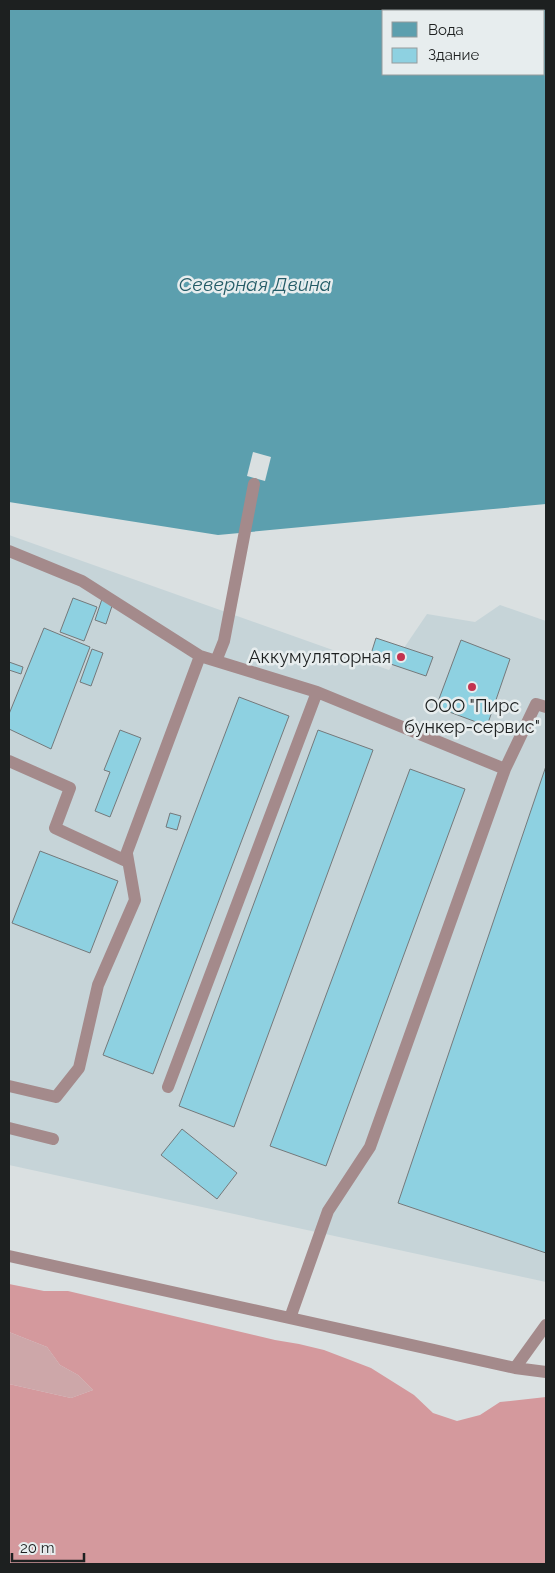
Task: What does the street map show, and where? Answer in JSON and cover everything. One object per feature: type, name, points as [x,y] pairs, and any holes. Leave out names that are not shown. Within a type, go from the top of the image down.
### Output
[{"type":"lane","points":[[216,661],[224,641],[254,484]]},
{"type":"lane","points":[[9,552],[82,580],[200,656],[317,692],[506,769]]},
{"type":"lane","points":[[9,761],[70,788],[55,828],[124,860],[200,656]]},
{"type":"lane","points":[[168,1087],[317,692]]},
{"type":"lane","points":[[290,1318],[328,1211],[370,1147],[506,769],[536,704],[546,707]]},
{"type":"lane","points":[[9,1086],[56,1097],[79,1068],[98,985],[135,900],[127,854]]},
{"type":"lane","points":[[9,1128],[53,1139]]},
{"type":"lane","points":[[9,1256],[515,1368],[546,1372]]},
{"type":"lane","points":[[515,1368],[546,1325]]},
{"type":"shaded area","points":[[9,535],[389,670],[427,614],[475,622],[500,605],[546,621],[546,1282],[9,1165]]},
{"type":"shaded area","points":[[9,1284],[44,1291],[68,1291],[324,1350],[371,1368],[414,1395],[433,1413],[457,1421],[480,1415],[500,1402],[546,1397],[546,1564],[9,1564],[9,1384],[71,1398],[93,1390],[78,1375],[60,1365],[47,1347],[9,1332]]},
{"type":"shaded area","points":[[9,1332],[47,1347],[60,1365],[78,1375],[93,1390],[71,1398],[9,1384]]},
{"type":"water","name":"Северная Двина","points":[[9,9],[546,9],[546,504],[218,535],[9,502]]},
{"type":"pier","points":[[253,452],[271,457],[265,481],[247,476]]},
{"type":"building","points":[[73,598],[97,607],[84,641],[60,632]]},
{"type":"building","points":[[102,599],[113,603],[106,624],[95,620]]},
{"type":"building","points":[[44,628],[90,647],[51,749],[9,729],[9,714]]},
{"type":"building","name":"Аккумуляторная","points":[[376,638],[433,657],[426,676],[370,657]]},
{"type":"building","points":[[461,640],[510,659],[487,726],[436,707]]},
{"type":"building","points":[[92,649],[103,653],[91,686],[80,682]]},
{"type":"building","points":[[9,662],[23,667],[21,674],[9,670]]},
{"type":"building","points":[[239,697],[289,716],[153,1074],[103,1055]]},
{"type":"building","points":[[120,730],[141,738],[110,817],[95,811],[110,772],[104,770]]},
{"type":"building","points":[[318,730],[373,750],[234,1127],[179,1106]]},
{"type":"building","points":[[546,766],[546,1253],[398,1203]]},
{"type":"building","points":[[410,769],[465,789],[326,1166],[270,1146]]},
{"type":"building","points":[[170,813],[181,816],[177,830],[166,827]]},
{"type":"building","points":[[40,851],[118,881],[90,953],[12,923]]},
{"type":"building","points":[[182,1129],[237,1173],[217,1199],[161,1155]]},
{"type":"place","name":"Аккумуляторная","points":[[401,657]]},
{"type":"place","name":"ООО \"Пирс бункер-сервис\"","points":[[472,687]]}]
